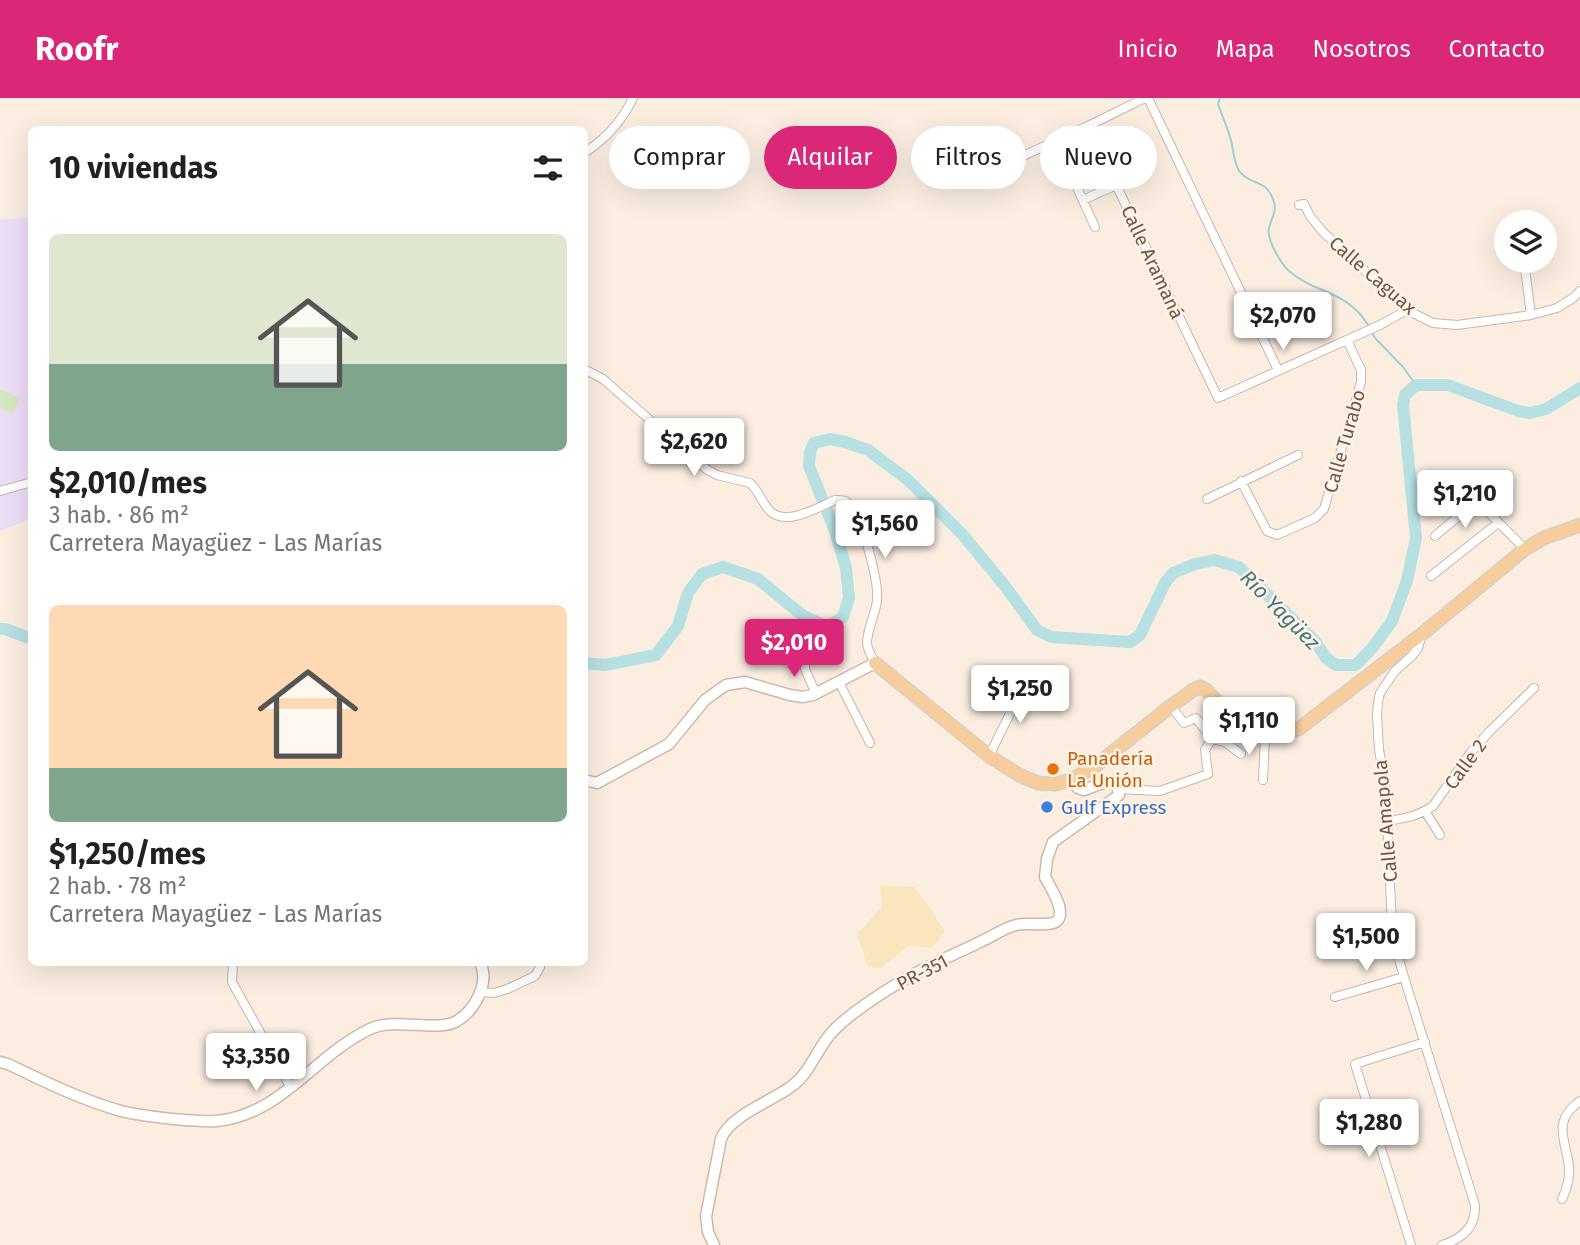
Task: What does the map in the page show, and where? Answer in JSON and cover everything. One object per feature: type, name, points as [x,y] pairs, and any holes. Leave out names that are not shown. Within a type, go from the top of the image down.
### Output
[{"type":"main road","points":[[588,781],[597,783],[669,744],[705,700],[726,685],[745,681],[803,697],[816,694],[875,663],[989,756],[1019,775],[1038,783],[1055,784],[1071,780],[1094,767],[1171,706],[1200,687],[1244,730],[1265,736],[1284,735],[1300,728],[1422,634],[1525,549],[1544,538],[1580,525]]},
{"type":"main road","points":[[1071,780],[1084,790],[1108,782],[1117,785],[1119,789]]},
{"type":"main road","name":"PR-351","points":[[714,1245],[706,1216],[721,1139],[726,1129],[759,1105],[789,1088],[841,1023],[893,987],[1016,924],[1051,924],[1058,920],[1060,907],[1045,877],[1053,842],[1115,799],[1119,795],[1119,789]]},
{"type":"main road","points":[[0,1062],[56,1087],[121,1111],[213,1122],[235,1118],[270,1103],[333,1052],[370,1028],[391,1024],[443,1025],[456,1022],[473,1007],[482,992],[482,966]]},
{"type":"street","points":[[588,150],[617,125],[633,98]]},
{"type":"street","points":[[1088,126],[1147,98],[1278,370],[1380,325],[1407,310]]},
{"type":"street","points":[[1078,189],[1095,227]]},
{"type":"street","points":[[1083,200],[1107,189]]},
{"type":"street","name":"Calle Aramaná","points":[[1118,189],[1218,398],[1278,370]]},
{"type":"street","name":"Calle Caguax","points":[[1299,205],[1304,204],[1322,230],[1407,310],[1443,325],[1531,315],[1557,308],[1580,291]]},
{"type":"street","points":[[1526,273],[1531,315]]},
{"type":"street","points":[[1254,318],[1264,313]]},
{"type":"street","name":"Calle Turabo","points":[[1241,481],[1268,531],[1277,535],[1315,518],[1324,509],[1361,382],[1361,370],[1347,340]]},
{"type":"street","points":[[588,371],[603,379],[706,470],[750,483],[776,515],[790,518],[835,500],[848,502],[861,524],[874,576],[877,599],[867,643],[875,663]]},
{"type":"street","points":[[1207,499],[1298,455]]},
{"type":"street","points":[[0,491],[28,483]]},
{"type":"street","points":[[1447,487],[1477,502],[1525,549]]},
{"type":"street","points":[[1435,536],[1477,502]]},
{"type":"street","points":[[1431,576],[1499,523]]},
{"type":"street","name":"Calle Amapola","points":[[1422,634],[1418,648],[1395,671],[1380,693],[1377,715],[1379,750],[1385,782],[1394,941],[1475,1205],[1473,1220],[1468,1230],[1453,1242],[1442,1245]]},
{"type":"street","points":[[805,658],[805,669],[816,694]]},
{"type":"street","points":[[989,756],[1026,681]]},
{"type":"street","points":[[839,682],[870,743]]},
{"type":"street","name":"Calle 2","points":[[1425,811],[1440,798],[1471,752],[1534,688]]},
{"type":"street","points":[[1171,706],[1184,723],[1196,718],[1212,739],[1224,742],[1241,754]]},
{"type":"street","points":[[1263,780],[1265,736]]},
{"type":"street","points":[[1119,789],[1160,791],[1208,774],[1205,750],[1212,739]]},
{"type":"street","points":[[1386,821],[1408,818],[1425,811],[1440,835]]},
{"type":"street","points":[[233,966],[232,982],[291,1088]]},
{"type":"street","points":[[482,992],[494,993],[535,976],[540,966]]},
{"type":"street","points":[[1335,997],[1404,977]]},
{"type":"street","points":[[1411,1245],[1355,1064],[1425,1042]]},
{"type":"street","points":[[1562,1199],[1570,1170],[1563,1138],[1563,1119],[1570,1108],[1580,1101]]},
{"type":"shaded area","points":[[28,217],[28,520],[0,531],[0,220]]},
{"type":"green space","points":[[0,389],[20,398],[13,414],[0,408]]},
{"type":"sand","points":[[880,885],[915,887],[945,931],[932,948],[908,946],[881,968],[868,967],[857,934],[882,907]]},
{"type":"waterway","points":[[1220,98],[1218,104],[1231,140],[1237,168],[1248,179],[1263,185],[1271,194],[1275,206],[1269,232],[1282,263],[1299,278],[1350,305],[1368,325]]},
{"type":"waterway","points":[[1372,333],[1416,385]]},
{"type":"waterway","name":"Río Yagüez","points":[[588,663],[605,665],[656,655],[678,626],[688,593],[702,574],[723,567],[758,579],[802,615],[827,627],[843,617],[849,598],[846,568],[835,531],[809,466],[814,443],[830,439],[868,450],[908,480],[962,534],[1037,630],[1051,637],[1130,642],[1140,635],[1165,583],[1173,573],[1214,560],[1239,567],[1315,641],[1326,658],[1336,665],[1356,665],[1392,621],[1407,581],[1416,538],[1403,405],[1405,395],[1416,385],[1448,385],[1530,413],[1546,409],[1580,388]]},
{"type":"waterway","name":"Río Yagüez","points":[[0,629],[28,638]]},
{"type":"place","name":"Panadería La Unión","points":[[1053,769]]},
{"type":"place","name":"Gulf Express","points":[[1047,807]]}]
